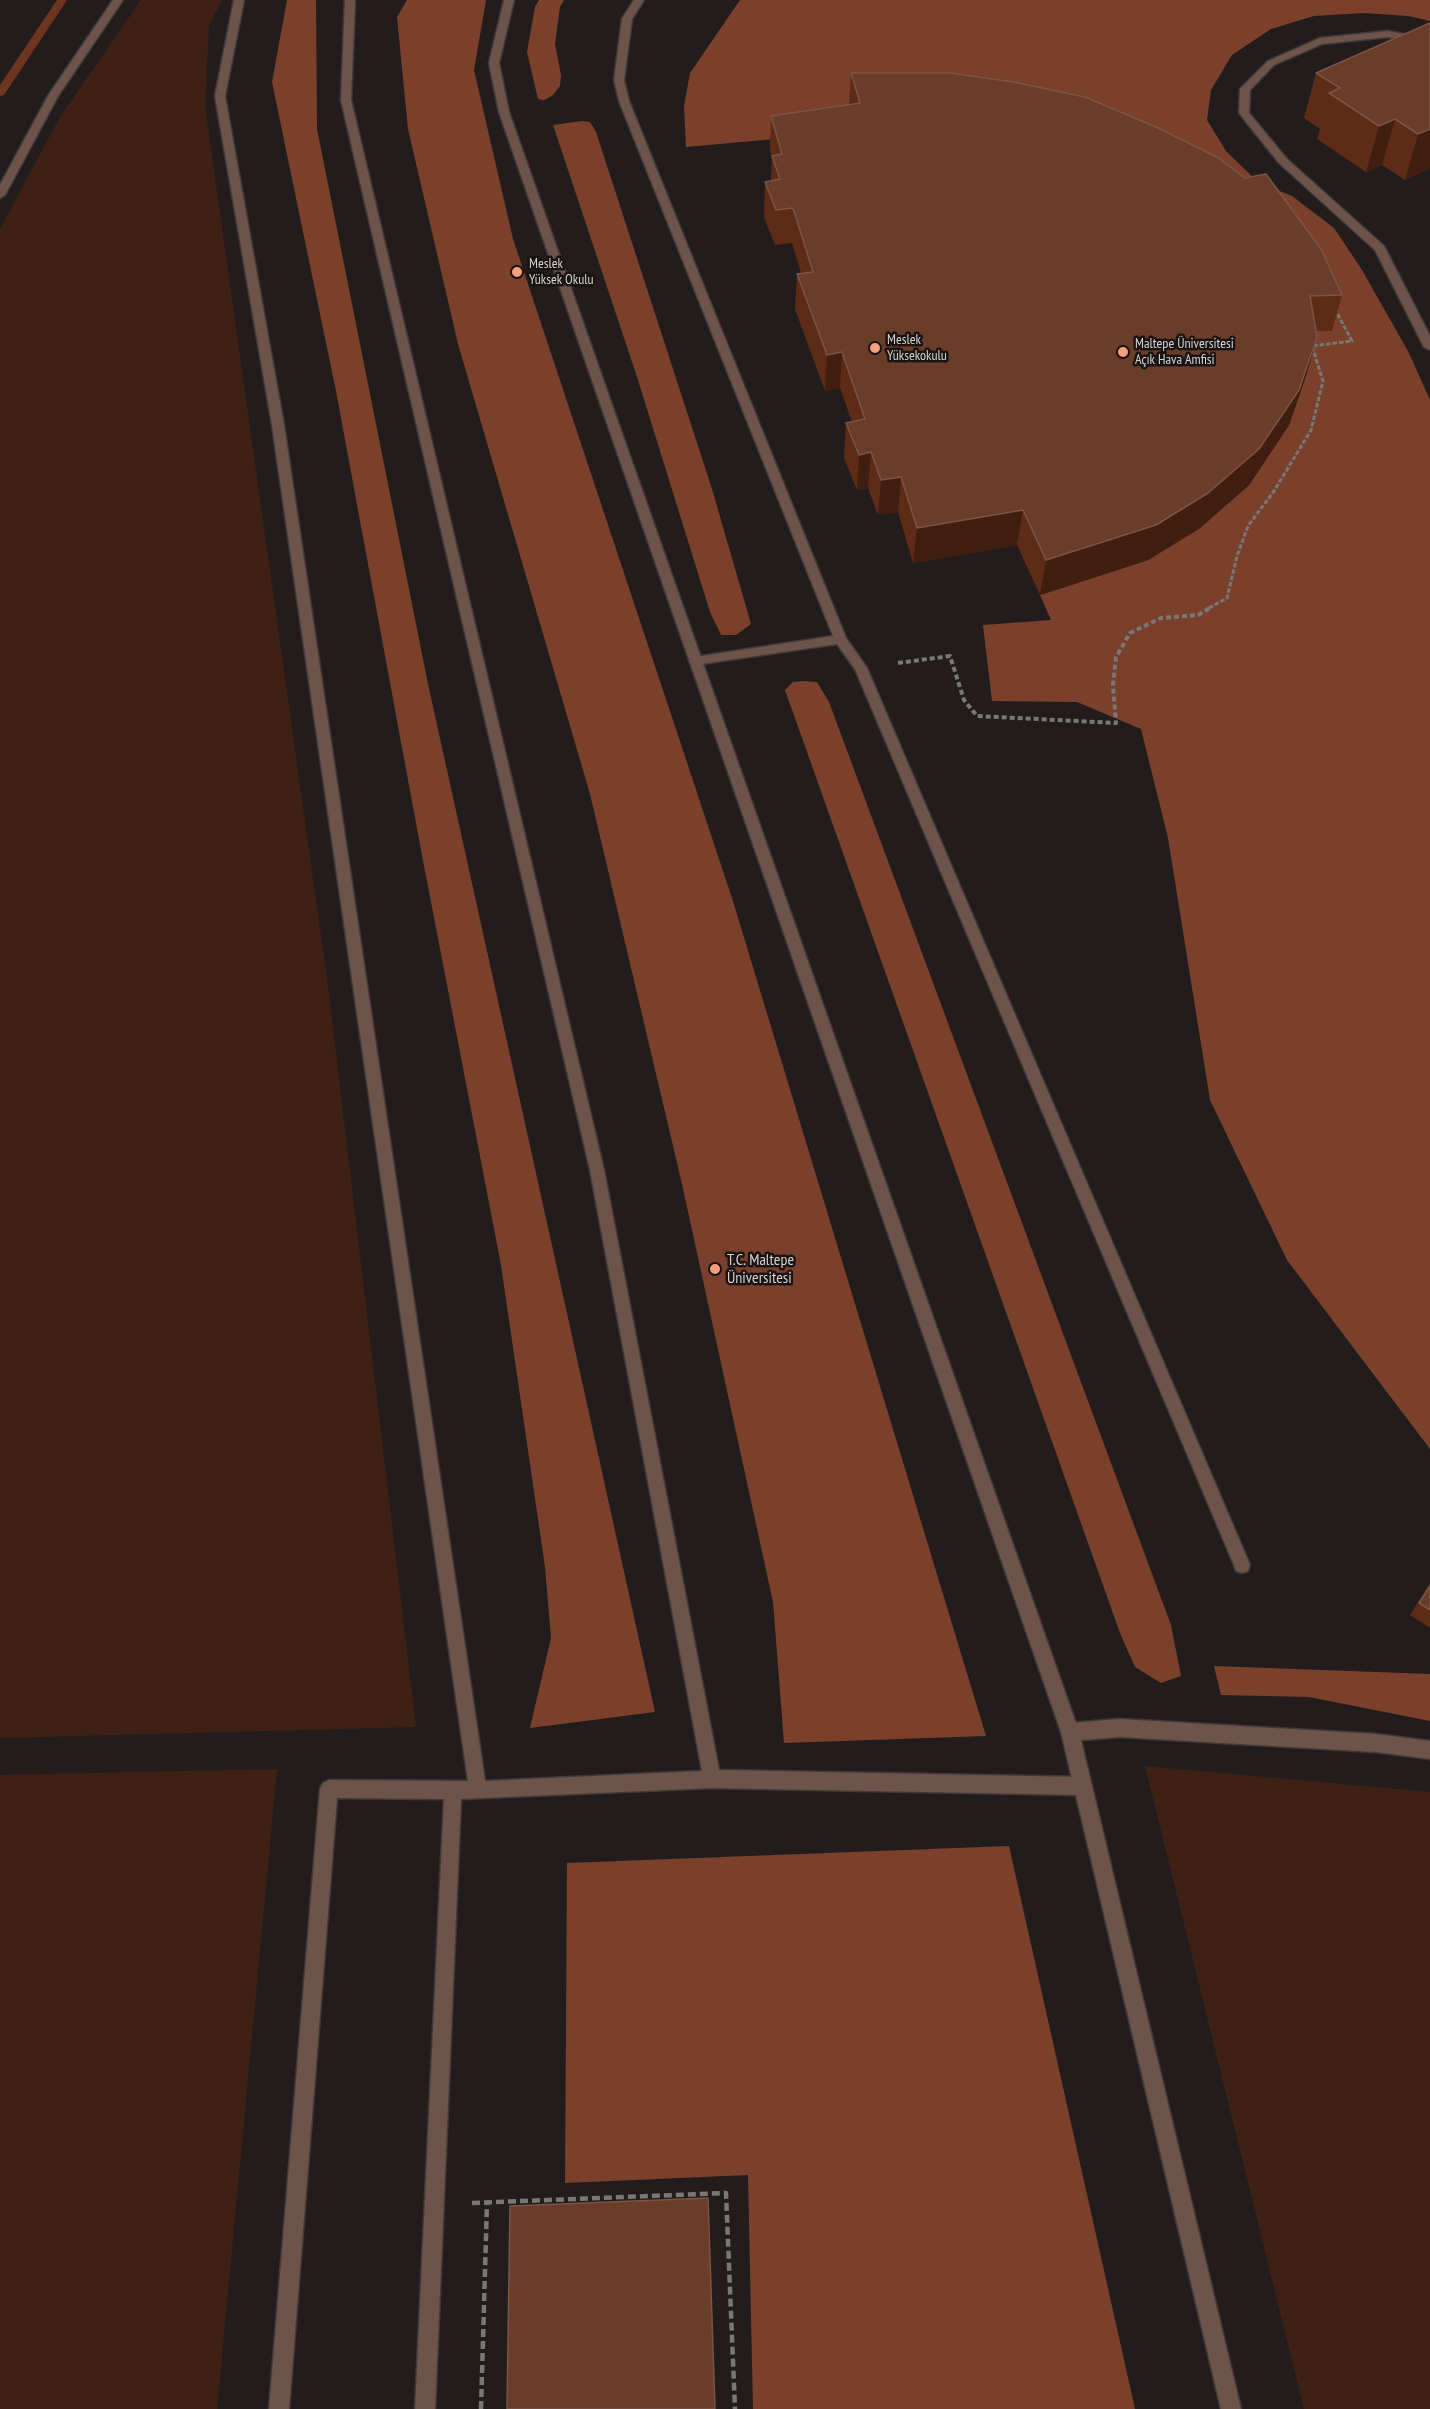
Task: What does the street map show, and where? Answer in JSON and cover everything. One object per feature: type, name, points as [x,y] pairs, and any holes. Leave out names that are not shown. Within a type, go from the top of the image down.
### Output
[{"type":"street","points":[[0,195],[53,96],[118,0]]},
{"type":"street","points":[[239,0],[220,96],[278,425],[478,1790]]},
{"type":"street","points":[[350,0],[346,100],[597,1170],[712,1779]]},
{"type":"street","points":[[509,0],[494,63],[504,112],[1070,1732],[1232,2409]]},
{"type":"street","points":[[639,0],[627,19],[619,80],[624,101],[840,639],[861,668],[1242,1564]]},
{"type":"street","points":[[1430,42],[1388,34],[1320,41],[1271,63],[1245,89],[1244,113],[1283,161],[1380,248],[1430,347]]},
{"type":"street","points":[[695,661],[840,639]]},
{"type":"street","points":[[1070,1732],[1120,1728],[1143,1729],[1376,1743],[1430,1750]]},
{"type":"street","points":[[279,2409],[329,1789],[478,1790],[712,1779],[1082,1786]]},
{"type":"street","points":[[424,2409],[453,1789]]},
{"type":"path","points":[[861,668],[950,656],[963,700],[977,716],[1116,723],[1113,685],[1116,657],[1130,633],[1161,618],[1198,615],[1227,598],[1237,556],[1248,526],[1274,491],[1311,430],[1323,381],[1312,346],[1352,341],[1330,301]]},
{"type":"path","points":[[434,2204],[726,2193],[735,2409]]},
{"type":"path","points":[[481,2409],[487,2202]]},
{"type":"shaded area","points":[[141,0],[222,0],[209,26],[205,106],[328,986],[416,1727],[0,1738],[0,229],[60,117]]},
{"type":"shaded area","points":[[287,0],[316,0],[317,129],[428,684],[655,1712],[530,1728],[551,1638],[545,1567],[501,1265],[336,391],[272,82]]},
{"type":"shaded area","points":[[407,0],[486,0],[474,70],[513,239],[732,898],[986,1736],[784,1743],[773,1602],[682,1184],[590,794],[458,344],[408,129],[397,17]]},
{"type":"shaded area","points":[[539,0],[564,0],[560,7],[555,44],[561,75],[560,86],[552,96],[544,100],[538,99],[527,52],[535,7]]},
{"type":"shaded area","points":[[740,0],[1430,0],[1430,21],[1408,16],[1364,13],[1314,16],[1271,29],[1232,55],[1211,90],[1207,120],[1226,151],[1259,183],[1292,196],[1334,228],[1362,270],[1409,353],[1430,400],[1430,1449],[1287,1260],[1210,1100],[1168,838],[1141,729],[1077,702],[992,701],[983,625],[1051,620],[1040,595],[1148,560],[1200,528],[1249,485],[1289,425],[1307,373],[842,133],[686,147],[684,106],[690,73]]},
{"type":"shaded area","points":[[590,122],[596,132],[712,489],[751,624],[736,635],[721,635],[710,612],[638,380],[553,125]]},
{"type":"shaded area","points":[[793,682],[817,682],[829,702],[1171,1625],[1181,1676],[1161,1683],[1135,1667],[1120,1633],[785,690]]},
{"type":"shaded area","points":[[1214,1666],[1430,1674],[1430,1721],[1309,1697],[1221,1695]]},
{"type":"shaded area","points":[[1145,1766],[1430,1792],[1430,2409],[1304,2409]]},
{"type":"shaded area","points":[[277,1769],[217,2409],[0,2409],[0,1775]]},
{"type":"shaded area","points":[[1009,1846],[1135,2409],[753,2409],[748,2175],[565,2183],[567,1863]]},
{"type":"building","points":[[1430,23],[1430,129],[1418,134],[1395,119],[1379,126],[1329,93],[1340,88],[1316,73]]},
{"type":"building","name":"Maltepe Üniversitesi Açık Hava Amfisi","points":[[851,73],[950,73],[1013,82],[1085,97],[1156,127],[1217,157],[1245,178],[1266,174],[1321,249],[1342,295],[1310,296],[1317,337],[1299,390],[1259,449],[1208,493],[1156,525],[1046,560],[1023,510],[917,528],[901,477],[881,480],[871,452],[859,455],[846,423],[865,419],[842,352],[827,355],[797,274],[813,272],[793,208],[776,210],[765,182],[780,179],[772,156],[782,154],[771,116],[860,103]]},
{"type":"building","points":[[1430,1586],[1430,1610],[1419,1603]]},
{"type":"building","points":[[708,2198],[715,2409],[507,2409],[510,2206]]},
{"type":"waterway","points":[[0,93],[62,0]]},
{"type":"place","name":"Meslek Yüksek Okulu","points":[[517,272]]},
{"type":"place","name":"Meslek Yüksekokulu","points":[[875,348]]},
{"type":"place","name":"Maltepe Üniversitesi Açık Hava Amfisi","points":[[1123,352]]},
{"type":"place","name":"T.C. Maltepe Üniversitesi","points":[[715,1269]]}]
